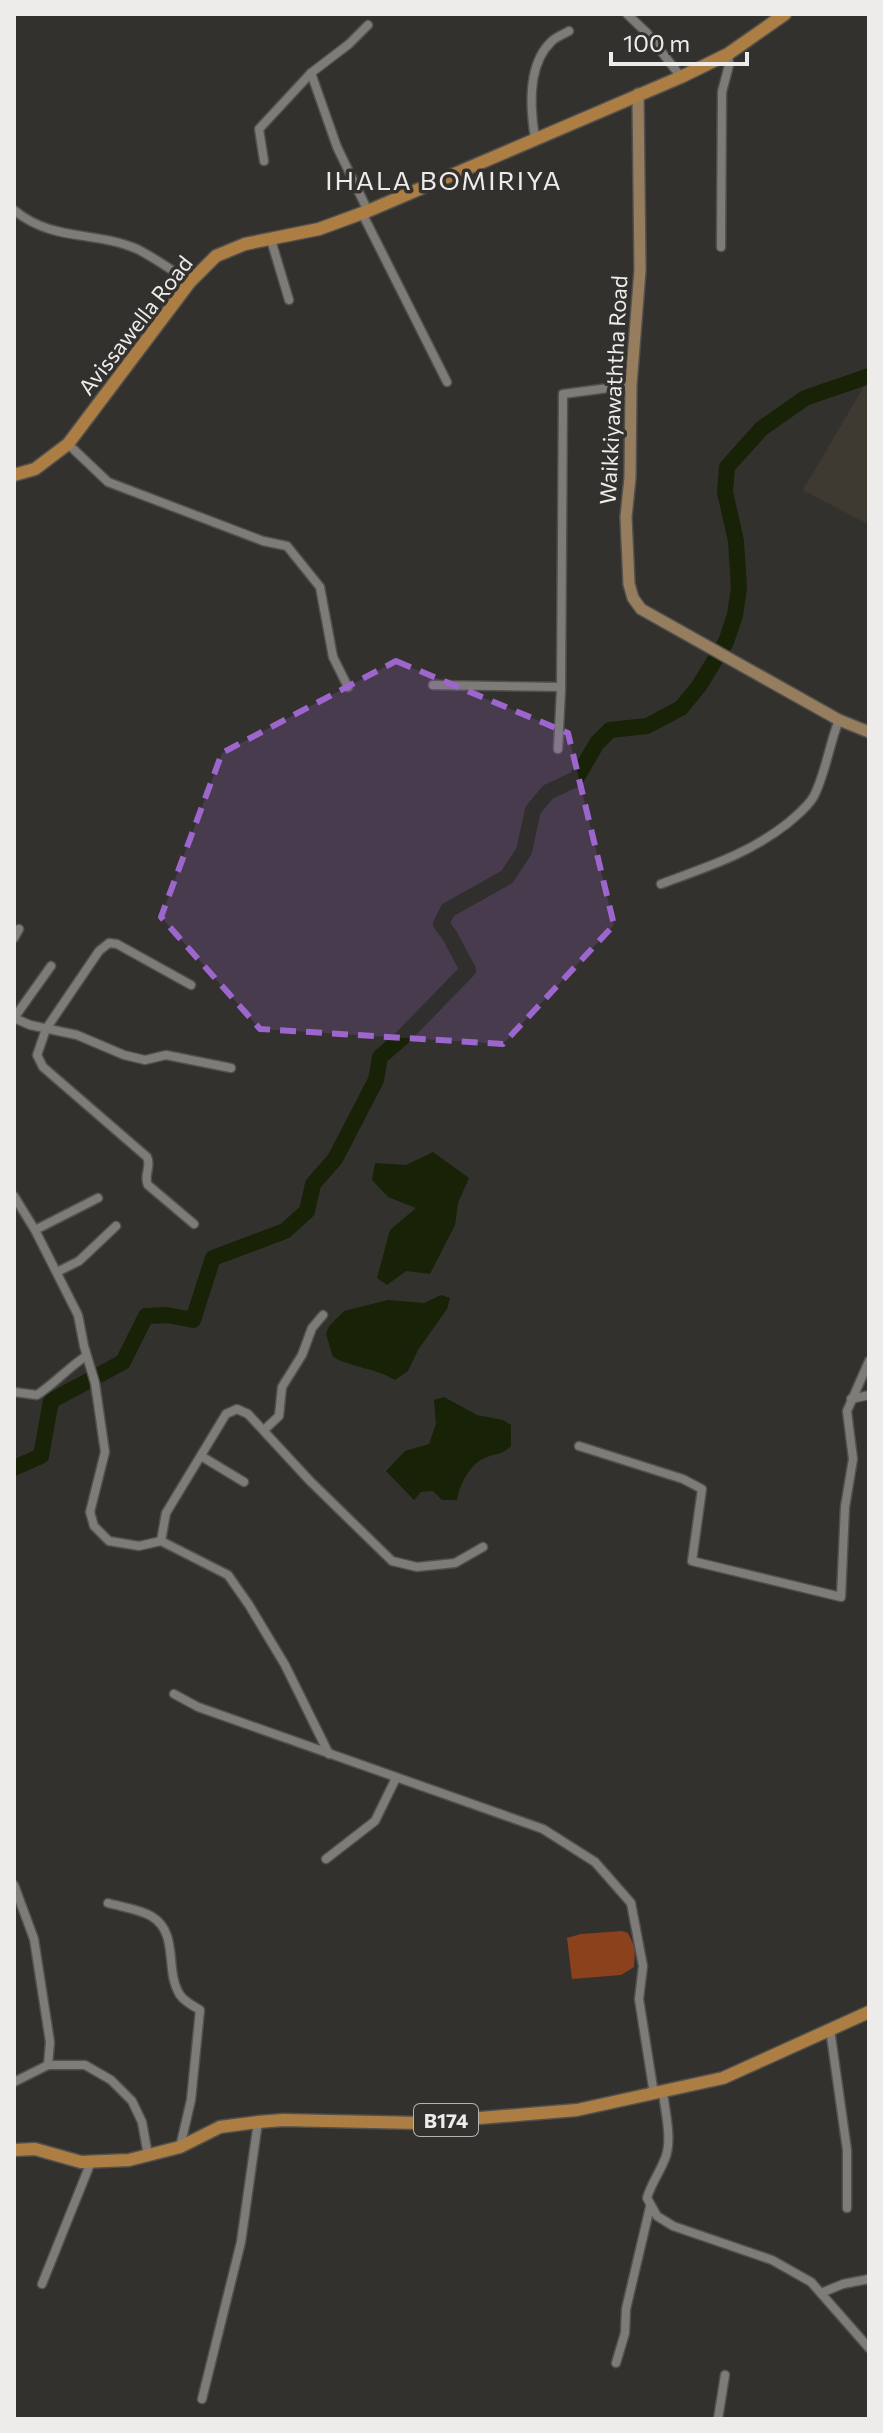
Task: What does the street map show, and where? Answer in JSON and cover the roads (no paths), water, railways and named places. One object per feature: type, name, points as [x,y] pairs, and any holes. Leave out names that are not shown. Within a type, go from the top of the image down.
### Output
[{"type":"main road","name":"Avissawella Road","points":[[14,475],[35,469],[68,444],[190,282],[216,256],[245,244],[319,229],[365,212],[681,77],[728,54],[785,14]]},
{"type":"main road","name":"B174","points":[[14,2150],[35,2149],[81,2162],[129,2160],[180,2147],[220,2127],[258,2122],[419,2123],[577,2110],[723,2078],[869,2012]]},
{"type":"street","points":[[627,14],[647,33],[681,77]]},
{"type":"street","points":[[264,161],[259,129],[311,73],[368,25]]},
{"type":"street","points":[[535,138],[531,115],[533,83],[539,62],[552,41],[569,31]]},
{"type":"street","points":[[721,247],[722,92],[729,65],[728,54]]},
{"type":"street","points":[[311,73],[337,147],[365,212],[447,382]]},
{"type":"street","name":"Waikkiyawaththa Road","points":[[638,94],[640,270],[631,385],[630,478],[626,517],[629,584],[633,598],[641,609],[839,720]]},
{"type":"street","points":[[14,210],[25,219],[67,235],[136,249],[190,282]]},
{"type":"street","points":[[271,240],[289,300]]},
{"type":"street","points":[[558,749],[563,394],[631,385]]},
{"type":"street","points":[[68,444],[108,482],[263,541],[287,546],[320,587],[333,657],[348,687]]},
{"type":"street","points":[[433,685],[561,687]]},
{"type":"street","points":[[661,884],[741,855],[798,814],[813,798],[827,764],[839,720],[869,732]]},
{"type":"street","points":[[14,938],[19,929]]},
{"type":"street","points":[[191,985],[117,944],[109,943],[99,951],[46,1029],[37,1055],[39,1062],[147,1157],[148,1185],[194,1224]]},
{"type":"street","points":[[51,966],[14,1018],[77,1035],[124,1055],[145,1060],[166,1055],[231,1068]]},
{"type":"street","points":[[14,1196],[78,1315],[95,1383],[105,1452],[90,1512],[94,1526],[109,1541],[139,1546],[161,1541],[228,1575],[285,1665],[329,1754]]},
{"type":"street","points":[[35,1230],[98,1198]]},
{"type":"street","points":[[57,1272],[79,1261],[116,1226]]},
{"type":"street","points":[[264,1430],[279,1416],[282,1387],[302,1355],[312,1328],[323,1315]]},
{"type":"street","points":[[14,1392],[37,1395],[86,1356]]},
{"type":"street","points":[[579,1446],[683,1479],[702,1489],[692,1561],[841,1597],[845,1507],[853,1459],[847,1411],[869,1361]]},
{"type":"street","points":[[851,1399],[869,1395]]},
{"type":"street","points":[[161,1541],[166,1513],[226,1414],[237,1409],[243,1410],[264,1430],[310,1481],[392,1561],[417,1567],[455,1563],[483,1547]]},
{"type":"street","points":[[201,1456],[244,1482]]},
{"type":"street","points":[[174,1694],[198,1707],[543,1829],[595,1862],[631,1903],[643,1966],[639,1999],[667,2146],[666,2155],[650,2187],[647,2198],[650,2207],[657,2216],[673,2226],[772,2260],[811,2282],[869,2348]]},
{"type":"street","points":[[326,1859],[375,1821],[396,1778]]},
{"type":"street","points":[[14,1885],[34,1939],[50,2042],[48,2065]]},
{"type":"street","points":[[108,1903],[149,1914],[162,1924],[170,1942],[171,1972],[181,1997],[200,2010],[191,2100],[180,2147]]},
{"type":"street","points":[[830,2029],[847,2150],[847,2208]]},
{"type":"street","points":[[14,2082],[48,2065],[85,2065],[111,2080],[132,2101],[142,2122],[148,2155]]},
{"type":"street","points":[[202,2399],[241,2242],[258,2122]]},
{"type":"street","points":[[42,2284],[91,2162]]},
{"type":"street","points":[[616,2363],[625,2333],[626,2309],[650,2207]]},
{"type":"street","points":[[821,2293],[843,2284],[869,2279]]},
{"type":"street","points":[[718,2419],[725,2375]]},
{"type":"waterway","points":[[14,1468],[41,1456],[51,1401],[123,1362],[146,1316],[167,1315],[193,1320],[213,1258],[285,1231],[307,1211],[313,1184],[335,1159],[376,1080],[380,1057],[468,970],[441,924],[448,910],[507,877],[524,851],[533,810],[548,792],[576,779],[597,743],[610,730],[647,726],[681,708],[699,686],[726,642],[735,615],[739,588],[736,541],[725,492],[727,467],[761,429],[805,398],[869,376]]},
{"type":"district","name":"IHALA BOMIRIYA","points":[[444,179]]}]
